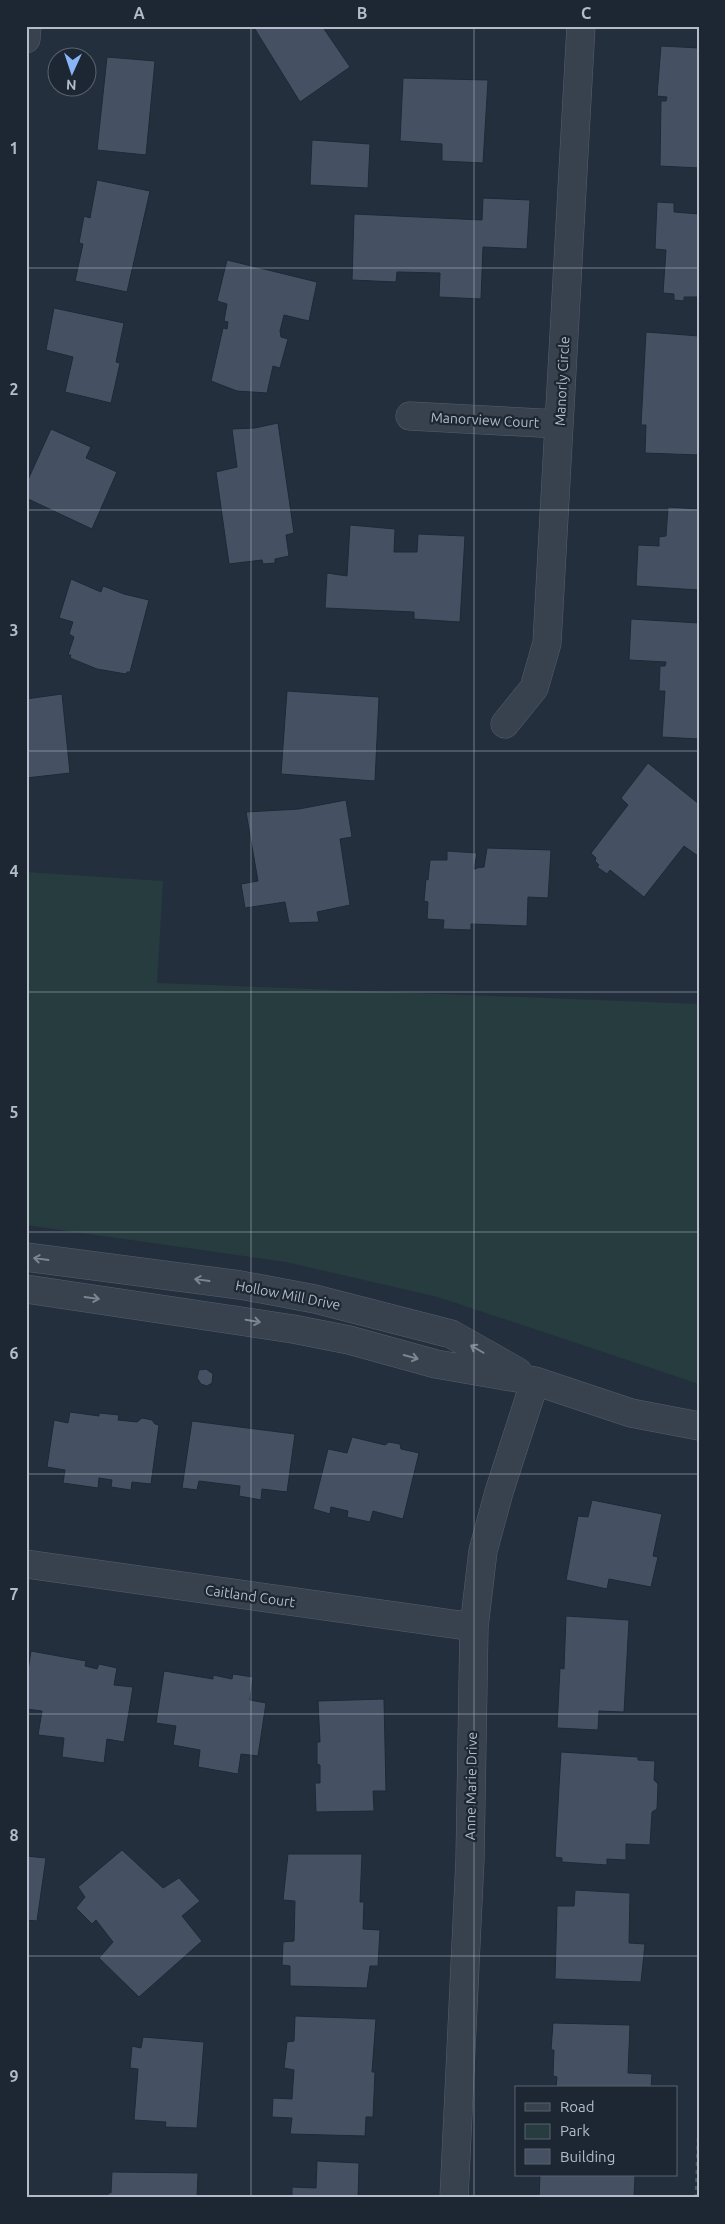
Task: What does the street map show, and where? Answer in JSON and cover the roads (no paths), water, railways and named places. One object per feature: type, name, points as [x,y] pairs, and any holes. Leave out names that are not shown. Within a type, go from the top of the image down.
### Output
[{"type":"street","points":[[26,39],[27,26]]},
{"type":"street","name":"Manorly Circle","points":[[505,724],[534,688],[548,643],[581,26]]},
{"type":"street","name":"Manorview Court","points":[[410,416],[559,424]]},
{"type":"street","name":"Hollow Mill Drive","points":[[26,1256],[240,1285],[315,1299],[451,1334],[535,1381]]},
{"type":"street","name":"Hollow Mill Drive","points":[[26,1289],[293,1329],[349,1340],[436,1364],[535,1381],[631,1413],[699,1426]]},
{"type":"street","name":"Anne Marie Drive","points":[[454,2198],[470,1859],[474,1627],[483,1551],[498,1492],[535,1381]]},
{"type":"street","name":"Caitland Court","points":[[26,1564],[474,1627]]}]
